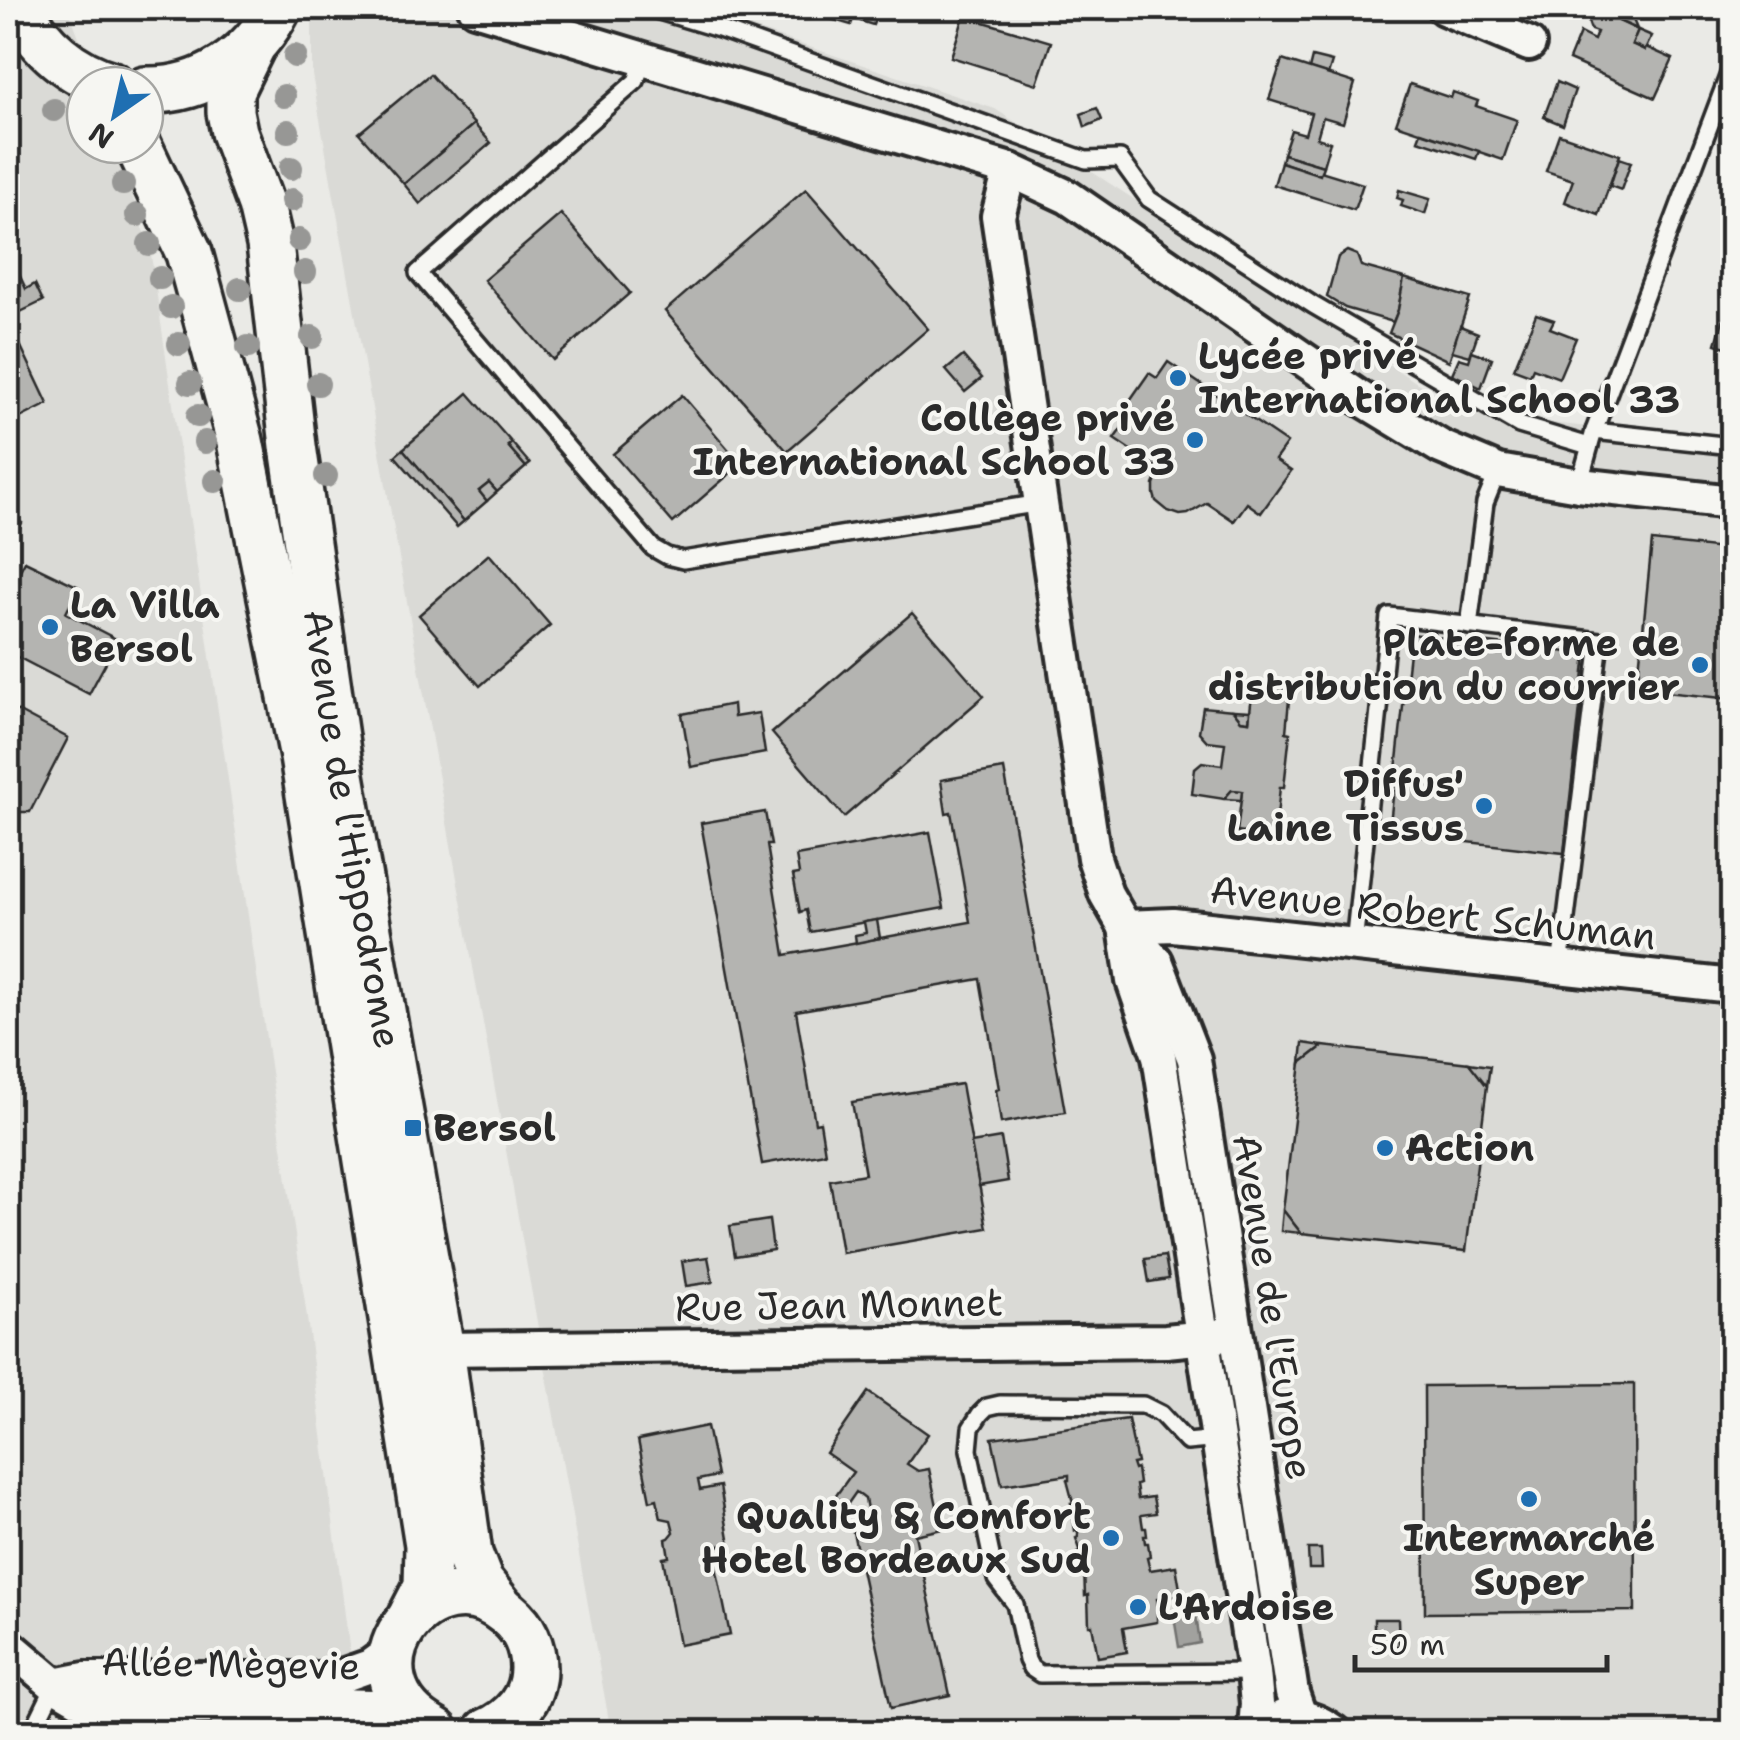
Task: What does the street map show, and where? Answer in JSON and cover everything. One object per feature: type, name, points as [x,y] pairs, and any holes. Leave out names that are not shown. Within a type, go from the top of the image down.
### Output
[{"type":"main road","points":[[165,89],[205,80],[229,66],[251,48],[278,8]]},
{"type":"main road","points":[[20,27],[68,65]]},
{"type":"main road","name":"Avenue de l'Hippodrome","points":[[251,48],[230,92],[230,112],[270,244],[293,446],[338,758],[441,1349],[469,1554],[480,1582],[526,1635],[532,1653],[530,1690],[507,1724]]},
{"type":"main road","name":"Avenue de l'Hippodrome","points":[[147,165],[189,254],[240,441],[304,758],[428,1545],[427,1586],[403,1632]]},
{"type":"main road","points":[[429,1728],[394,1688],[391,1669],[403,1632],[432,1602],[454,1596],[478,1597],[500,1607]]},
{"type":"street","points":[[475,8],[1010,170],[1068,197],[1357,396],[1441,446],[1498,470],[1579,486],[1732,502]]},
{"type":"street","points":[[1444,8],[1516,28]]},
{"type":"street","name":"Avenue de l'Europe","points":[[1010,170],[998,216],[1094,858],[1106,894],[1124,927],[1133,981],[1159,1056],[1292,1693],[1300,1716]]},
{"type":"street","name":"Avenue Robert Schuman","points":[[1124,927],[1173,925],[1732,986]]},
{"type":"street","name":"Rue Jean Monnet","points":[[441,1349],[1166,1341],[1220,1336]]},
{"type":"street","name":"Avenue de l'Europe","points":[[1220,1336],[1219,1439],[1254,1672],[1257,1704],[1253,1730]]},
{"type":"street","name":"Allée Mègevie","points":[[55,1684],[84,1678],[332,1678],[370,1666],[403,1632]]},
{"type":"street","name":"Allée Mègevie","points":[[8,1646],[55,1684],[90,1705],[134,1714],[376,1707],[429,1728]]},
{"type":"street","points":[[1253,1730],[1269,1720],[1300,1716],[1334,1732]]},
{"type":"lane","points":[[649,8],[718,28],[1086,160],[1120,159],[1149,199],[1314,306],[1518,425],[1591,438],[1732,446]]},
{"type":"lane","points":[[644,59],[636,81],[418,273],[653,548],[683,560],[1041,503]]},
{"type":"lane","points":[[1579,486],[1591,438],[1732,66]]},
{"type":"lane","points":[[1469,626],[1485,503],[1498,470]]},
{"type":"lane","points":[[1354,944],[1389,616],[1600,641],[1560,966]]},
{"type":"lane","points":[[1219,1439],[1187,1442],[1161,1414],[1143,1405],[1000,1404],[987,1407],[980,1414],[972,1428],[969,1450],[996,1580],[1015,1604],[1031,1668],[1040,1674],[1254,1672]]},
{"type":"lane","points":[[32,1732],[55,1684]]},
{"type":"lane","points":[[306,1732],[348,1706]]},
{"type":"shaded area","points":[[8,8],[68,8],[89,65],[65,65],[65,165],[122,165],[151,255],[306,1310],[360,1732],[8,1732]]},
{"type":"shaded area","points":[[312,8],[693,8],[995,109],[1465,414],[1732,442],[1732,1732],[611,1732],[312,75]]},
{"type":"shaded area","points":[[1195,1607],[1200,1643],[1179,1647],[1173,1611]]},
{"type":"building","points":[[813,8],[853,19],[851,25],[810,13]]},
{"type":"building","points":[[818,8],[879,8],[873,25]]},
{"type":"building","points":[[1614,8],[1619,21],[1638,30],[1632,44],[1673,59],[1655,98],[1569,60],[1580,33],[1594,40],[1597,32],[1591,30],[1585,13]]},
{"type":"building","points":[[1614,8],[1628,8],[1637,29],[1619,21]]},
{"type":"building","points":[[964,16],[1051,42],[1037,84],[951,57]]},
{"type":"building","points":[[1638,30],[1652,36],[1645,50],[1632,44]]},
{"type":"building","points":[[1312,57],[1332,62],[1328,75],[1309,69]]},
{"type":"building","points":[[1282,60],[1355,83],[1343,123],[1323,117],[1317,138],[1330,142],[1323,166],[1283,154],[1291,130],[1305,134],[1311,113],[1269,100]]},
{"type":"building","points":[[430,74],[474,124],[404,184],[359,133]]},
{"type":"building","points":[[1557,82],[1575,90],[1563,125],[1544,117]]},
{"type":"building","points":[[1410,84],[1451,98],[1453,92],[1478,101],[1476,106],[1517,120],[1503,160],[1396,124]]},
{"type":"building","points":[[1097,108],[1102,120],[1085,127],[1081,114]]},
{"type":"building","points":[[474,124],[491,143],[420,204],[404,184]]},
{"type":"building","points":[[1421,132],[1479,151],[1476,159],[1418,140]]},
{"type":"building","points":[[1559,134],[1620,155],[1599,215],[1565,202],[1573,180],[1546,171]]},
{"type":"building","points":[[1283,154],[1323,166],[1320,175],[1281,162]]},
{"type":"building","points":[[1619,158],[1631,162],[1621,190],[1610,186]]},
{"type":"building","points":[[1281,162],[1363,184],[1354,210],[1274,185]]},
{"type":"building","points":[[806,189],[928,329],[787,451],[665,311]]},
{"type":"building","points":[[1399,190],[1430,199],[1425,214],[1401,206]]},
{"type":"building","points":[[561,214],[630,293],[553,360],[484,280]]},
{"type":"building","points":[[8,251],[26,289],[35,284],[43,301],[8,318]]},
{"type":"building","points":[[1347,251],[1357,255],[1361,266],[1404,278],[1393,322],[1345,308],[1327,297],[1338,257]]},
{"type":"building","points":[[1404,278],[1470,298],[1449,361],[1389,333]]},
{"type":"building","points":[[1732,290],[1732,349],[1716,344]]},
{"type":"building","points":[[1536,314],[1554,320],[1550,328],[1576,338],[1559,378],[1533,368],[1530,375],[1514,369]]},
{"type":"building","points":[[8,319],[48,404],[8,424]]},
{"type":"building","points":[[1460,326],[1478,333],[1470,356],[1452,351]]},
{"type":"building","points":[[1472,351],[1492,358],[1481,388],[1452,374],[1459,358],[1469,361]]},
{"type":"building","points":[[963,356],[982,378],[965,392],[946,370]]},
{"type":"building","points":[[1168,362],[1287,443],[1275,460],[1291,471],[1261,513],[1247,503],[1234,521],[1207,503],[1188,514],[1168,511],[1154,494],[1160,470],[1114,439],[1127,421],[1119,416],[1149,373],[1157,378]]},
{"type":"building","points":[[468,393],[512,443],[508,446],[526,467],[497,492],[489,483],[479,491],[487,501],[464,521],[403,449]]},
{"type":"building","points":[[682,395],[741,464],[673,523],[613,454]]},
{"type":"building","points":[[512,443],[530,464],[526,467],[508,446]]},
{"type":"building","points":[[403,449],[464,521],[457,527],[395,456]]},
{"type":"building","points":[[489,483],[497,492],[487,501],[479,491]]},
{"type":"building","points":[[8,515],[22,523],[8,550]]},
{"type":"building","points":[[1652,541],[1732,550],[1732,699],[1637,689]]},
{"type":"building","points":[[489,554],[550,625],[480,686],[419,615]]},
{"type":"building","name":"La Villa Bersol","points":[[25,561],[79,587],[66,613],[118,640],[89,694],[8,652],[8,593]]},
{"type":"building","points":[[912,613],[984,696],[844,817],[772,733]]},
{"type":"building","points":[[1411,634],[1586,654],[1564,853],[1389,833]]},
{"type":"building","points":[[1253,685],[1290,689],[1286,732],[1290,733],[1275,837],[1237,832],[1242,791],[1232,790],[1224,799],[1192,794],[1195,768],[1202,762],[1222,765],[1225,743],[1207,741],[1199,732],[1203,707],[1233,710],[1241,720],[1249,721]]},
{"type":"building","points":[[733,704],[734,717],[759,713],[765,753],[691,767],[682,714]]},
{"type":"building","points":[[8,706],[68,738],[30,812],[8,812]]},
{"type":"building","points":[[1233,710],[1250,711],[1249,721],[1241,720]]},
{"type":"building","points":[[1004,769],[1065,1112],[1001,1123],[980,979],[796,1011],[815,1123],[820,1122],[825,1153],[762,1164],[701,823],[765,812],[785,955],[970,922],[951,812],[946,813],[941,780]]},
{"type":"building","points":[[1232,790],[1242,791],[1241,800],[1224,799]]},
{"type":"building","points":[[930,832],[944,908],[810,932],[806,910],[800,912],[793,875],[799,874],[796,856]]},
{"type":"building","points":[[877,920],[880,938],[856,943],[855,935],[866,933],[864,922]]},
{"type":"building","points":[[1303,1043],[1323,1046],[1301,1063]]},
{"type":"building","name":"Action","points":[[1323,1046],[1469,1063],[1487,1086],[1466,1251],[1301,1233],[1283,1210],[1301,1063]]},
{"type":"building","points":[[1469,1063],[1490,1066],[1487,1086]]},
{"type":"building","points":[[961,1084],[987,1228],[842,1253],[830,1180],[865,1174],[852,1102]]},
{"type":"building","points":[[1001,1138],[1008,1181],[979,1186],[971,1143]]},
{"type":"building","points":[[1283,1210],[1301,1233],[1281,1231]]},
{"type":"building","points":[[769,1220],[773,1250],[735,1256],[730,1226]]},
{"type":"building","points":[[1165,1256],[1169,1279],[1149,1282],[1145,1259]]},
{"type":"building","points":[[708,1257],[713,1282],[686,1286],[682,1261]]},
{"type":"building","name":"Intermarché Super","points":[[1634,1384],[1635,1611],[1425,1613],[1424,1386]]},
{"type":"building","points":[[868,1392],[928,1434],[907,1464],[918,1471],[929,1469],[942,1529],[915,1535],[950,1695],[891,1708],[853,1532],[871,1529],[865,1499],[856,1492],[847,1505],[835,1497],[853,1472],[826,1453]]},
{"type":"building","name":"Quality & Comfort Hotel Bordeaux Sud","points":[[1128,1419],[1137,1463],[1132,1464],[1137,1469],[1138,1499],[1153,1497],[1156,1513],[1141,1515],[1150,1570],[1176,1566],[1181,1595],[1157,1599],[1157,1622],[1123,1628],[1127,1652],[1098,1657],[1089,1625],[1069,1475],[1002,1485],[992,1438]]},
{"type":"building","points":[[707,1426],[717,1476],[698,1480],[700,1490],[720,1486],[730,1544],[712,1547],[730,1635],[679,1645],[663,1558],[669,1557],[666,1539],[674,1532],[671,1520],[661,1518],[657,1499],[650,1501],[638,1440]]},
{"type":"building","points":[[1308,1549],[1321,1549],[1322,1569],[1309,1569]]},
{"type":"building","points":[[1374,1619],[1398,1619],[1399,1646],[1374,1646]]},
{"type":"place","name":"Lycée privé International School 33","points":[[1178,378]]},
{"type":"place","name":"Collège privé International School 33","points":[[1195,440]]},
{"type":"place","name":"La Villa Bersol","points":[[50,627]]},
{"type":"place","name":"Plate-forme de distribution du courrier","points":[[1700,665]]},
{"type":"place","name":"Diffus' Laine Tissus","points":[[1484,806]]},
{"type":"place","name":"Bersol","points":[[413,1128]]},
{"type":"place","name":"Action","points":[[1385,1148]]},
{"type":"place","name":"Intermarché Super","points":[[1529,1499]]},
{"type":"place","name":"Quality & Comfort Hotel Bordeaux Sud","points":[[1111,1538]]},
{"type":"place","name":"L'Ardoise","points":[[1138,1607]]}]
